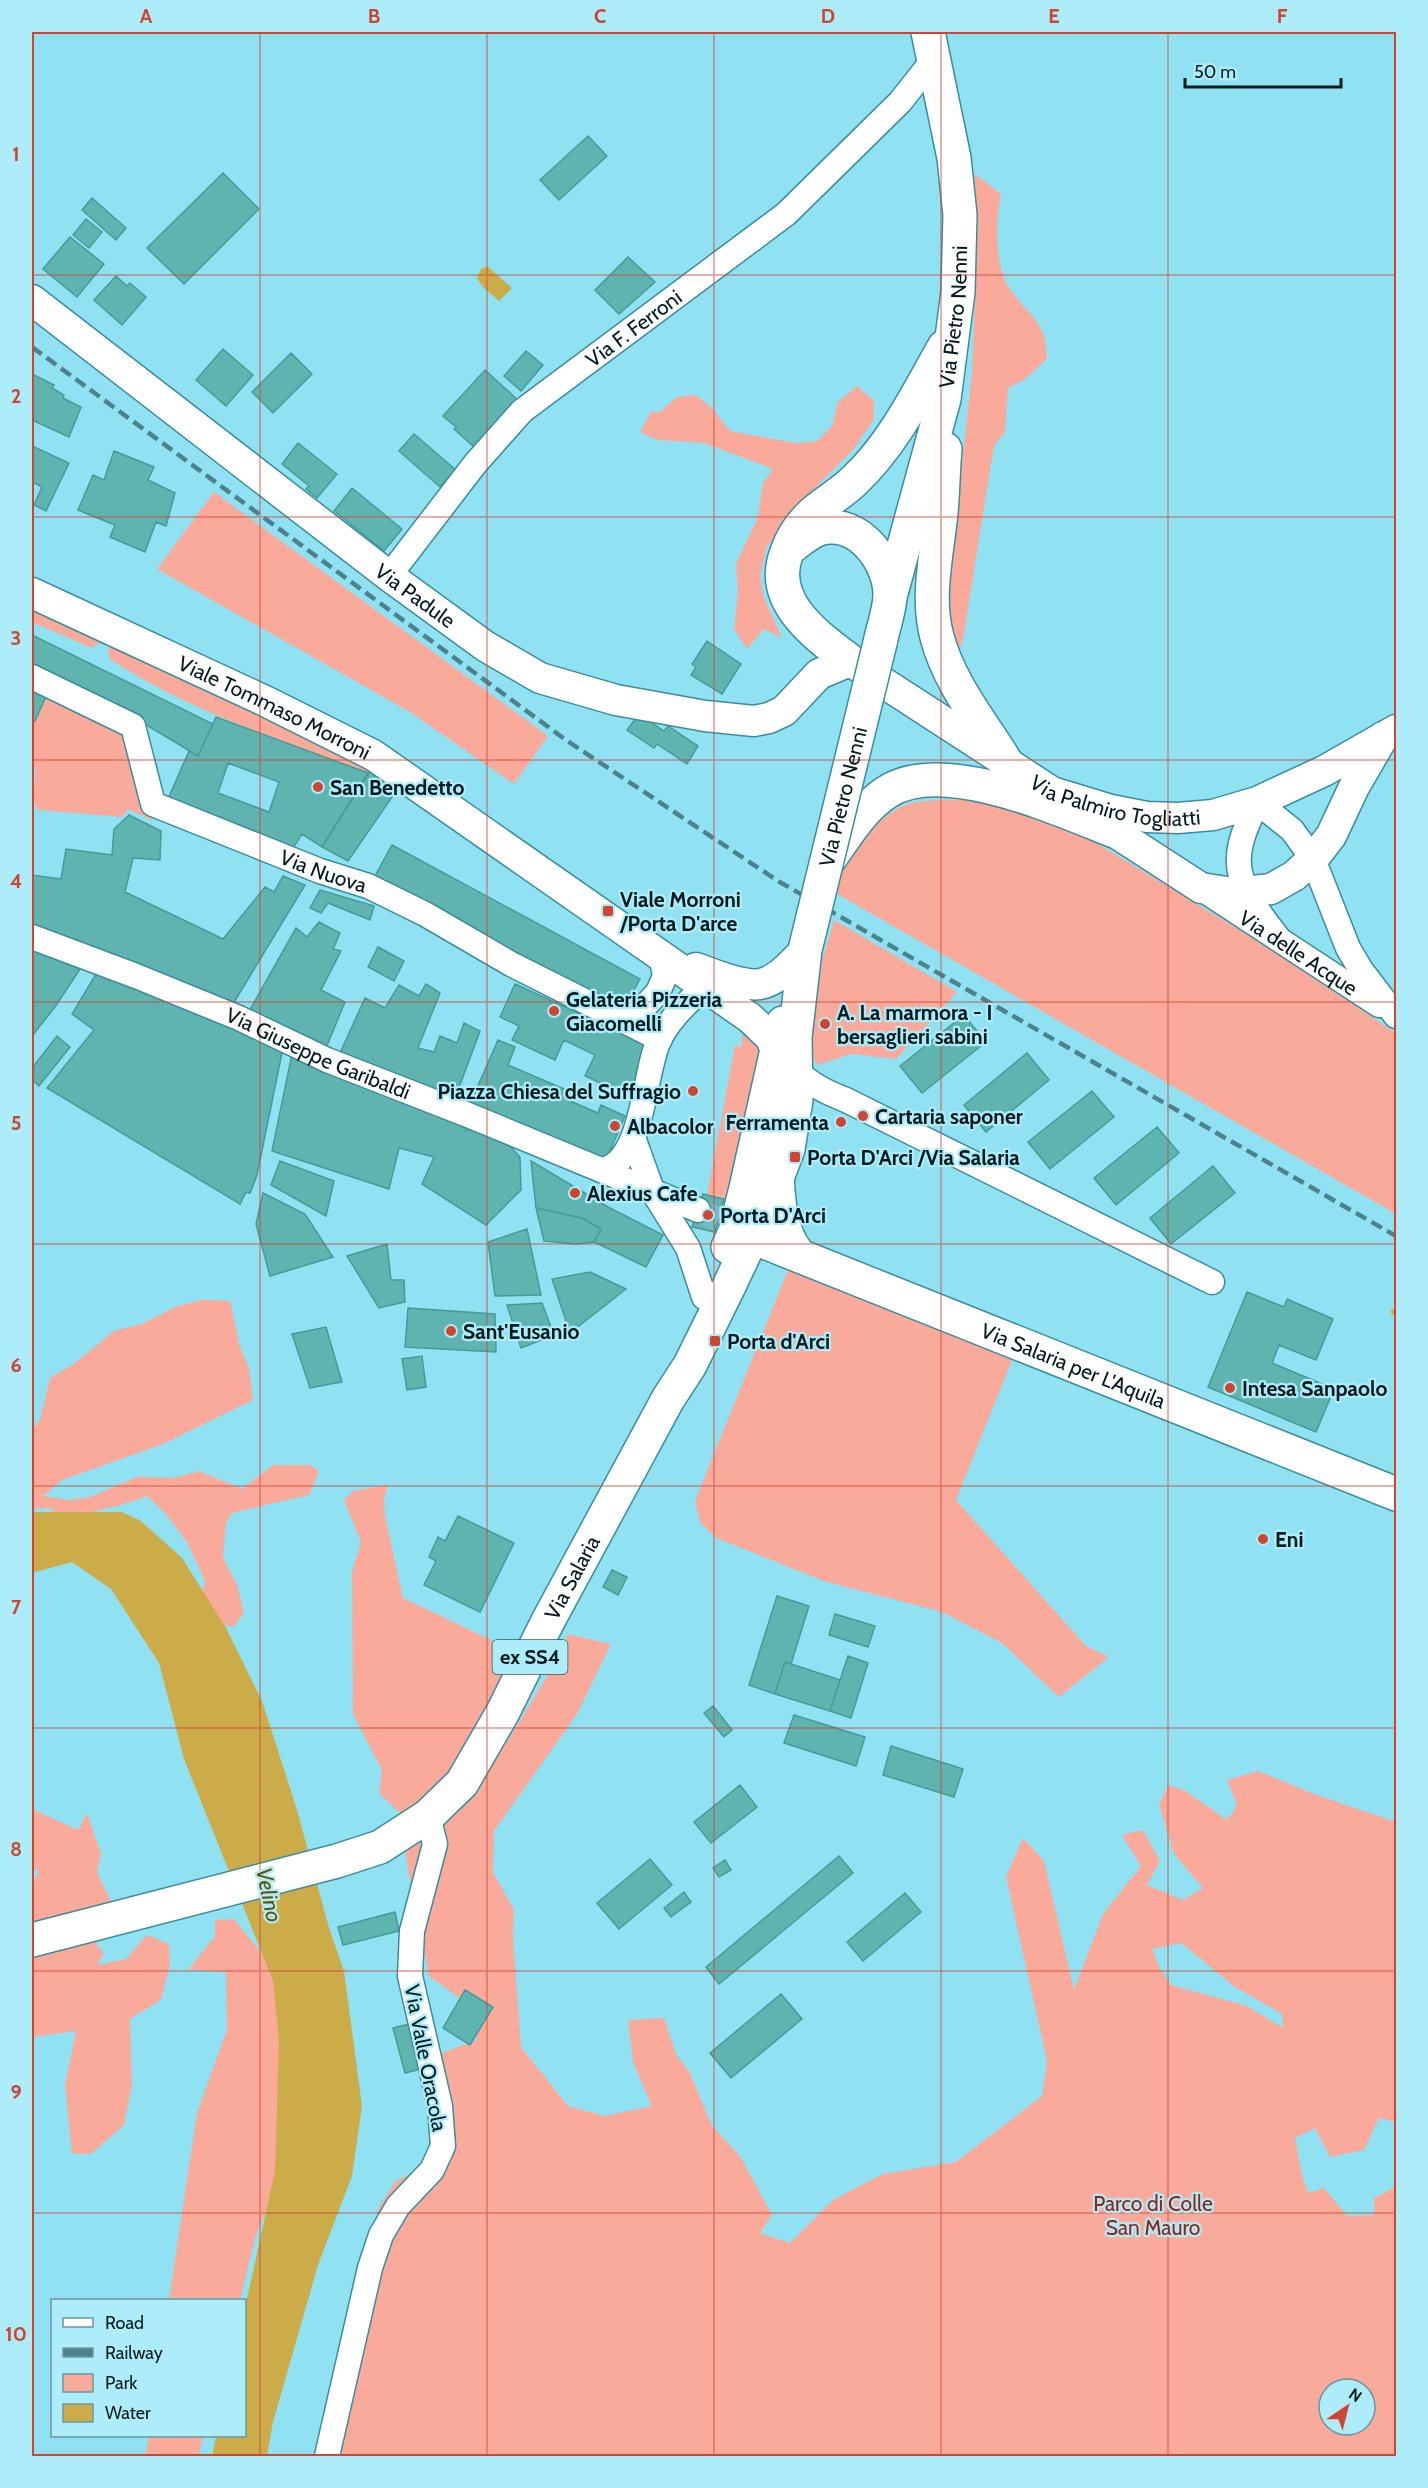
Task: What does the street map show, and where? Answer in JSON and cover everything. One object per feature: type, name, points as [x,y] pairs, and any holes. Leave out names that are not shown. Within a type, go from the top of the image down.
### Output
[{"type":"main road","name":"Via Pietro Nenni","points":[[805,950],[890,597],[944,399],[954,328],[958,292],[960,215],[954,158],[931,45]]},
{"type":"main road","points":[[850,661],[825,642],[792,609],[781,579],[783,562],[795,533],[811,514],[855,480],[886,445],[914,402],[954,328]]},
{"type":"main road","points":[[944,399],[945,435],[941,513],[932,588],[932,614],[937,638],[947,664],[1006,762]]},
{"type":"main road","points":[[787,550],[816,530],[829,527],[848,529],[863,538],[875,552],[885,569],[890,597]]},
{"type":"main road","points":[[828,861],[867,807],[889,790],[919,781],[945,779],[985,786],[1043,803],[1114,831]]},
{"type":"main road","points":[[726,1230],[777,1177],[788,1149],[790,1085],[787,1004],[805,950]]},
{"type":"main road","points":[[726,1230],[790,1085],[805,950]]},
{"type":"main road","points":[[777,1177],[781,1220],[788,1241],[798,1254]]},
{"type":"main road","name":"Via Salaria per L'Aquila","points":[[726,1230],[798,1254],[1396,1494]]},
{"type":"main road","name":"Via Salaria","points":[[668,1399],[726,1230]]},
{"type":"main road","name":"Via Salaria","points":[[32,1940],[337,1861],[380,1847],[428,1816],[462,1783],[668,1399],[690,1365],[726,1230]]},
{"type":"street","name":"Via F. Ferroni","points":[[389,576],[475,464],[522,411],[786,214],[900,102],[931,45]]},
{"type":"street","points":[[900,102],[917,102],[932,108],[946,122]]},
{"type":"street","name":"Via Padule","points":[[32,300],[389,576],[485,646],[540,678],[616,700],[705,716],[754,721],[769,718],[784,711],[819,674],[850,661]]},
{"type":"street","name":"Viale Tommaso Morroni","points":[[32,593],[265,700],[373,755],[754,1021],[771,1038],[790,1085]]},
{"type":"street","name":"Via Palmiro Togliatti","points":[[850,661],[1052,792],[1111,810],[1147,817],[1178,818],[1213,815],[1257,802],[1324,771],[1390,733]]},
{"type":"street","name":"Via Nuova","points":[[32,677],[133,726],[153,804],[320,871],[368,886],[425,914],[529,974],[660,1038]]},
{"type":"street","points":[[1052,792],[1201,888],[1233,893],[1271,889],[1294,876],[1313,859],[1331,836],[1354,787],[1390,733]]},
{"type":"street","points":[[1279,939],[1248,892],[1241,877],[1238,858],[1241,843],[1257,802],[1292,830],[1313,859],[1348,948],[1361,970],[1396,1016]]},
{"type":"street","name":"Via delle Acque","points":[[1201,888],[1396,1016]]},
{"type":"street","name":"Via Giuseppe Garibaldi","points":[[32,937],[239,1018],[327,1060],[652,1190],[726,1230]]},
{"type":"street","points":[[619,1017],[637,1015],[658,992],[665,976],[666,958],[736,981],[760,984],[778,975],[805,950]]},
{"type":"street","points":[[603,1170],[618,1163],[634,1140],[660,1038],[685,1003],[706,986]]},
{"type":"street","points":[[754,1021],[787,1004]]},
{"type":"street","points":[[790,1085],[807,1082],[846,1100],[969,1163],[1212,1281]]},
{"type":"street","points":[[790,1085],[810,1106],[846,1100]]},
{"type":"street","points":[[634,1140],[652,1190],[688,1248],[704,1297]]},
{"type":"street","name":"Via Valle Oracola","points":[[327,2457],[370,2268],[381,2235],[398,2206],[432,2170],[443,2146],[440,2106],[410,1976],[412,1930],[435,1844],[428,1816]]},
{"type":"green space","points":[[975,174],[1001,194],[997,228],[998,253],[1003,276],[1042,331],[1047,359],[1025,379],[1008,388],[1005,432],[994,446],[963,639],[960,649],[951,649],[945,615],[972,373],[978,221],[973,198]]},
{"type":"green space","points":[[857,386],[874,401],[874,419],[853,450],[799,504],[780,534],[767,546],[760,575],[763,595],[782,638],[764,629],[747,649],[734,629],[738,593],[736,564],[758,517],[763,483],[773,469],[704,443],[658,440],[640,432],[651,412],[660,412],[677,397],[696,395],[713,409],[730,431],[795,443],[816,442],[832,426],[838,402]]},
{"type":"green space","points":[[214,492],[548,736],[514,784],[410,712],[157,569]]},
{"type":"green space","points":[[32,608],[373,766],[368,773],[203,709],[171,694],[110,659],[108,647],[103,643],[96,644],[92,648],[32,622]]},
{"type":"green space","points":[[48,692],[133,726],[153,804],[151,820],[128,809],[122,817],[38,810],[33,799],[36,768],[32,766],[32,719],[36,720]]},
{"type":"green space","points":[[981,799],[1085,836],[1253,938],[1396,1033],[1396,1214],[832,891],[864,839],[886,816],[898,808],[911,803],[936,800]]},
{"type":"green space","points":[[834,920],[957,992],[896,1059],[852,1054],[816,1065],[804,1022]]},
{"type":"green space","points":[[743,1033],[753,1040],[762,1053],[737,1186],[724,1199],[707,1196],[735,1045],[741,1047]]},
{"type":"green space","points":[[792,1260],[1014,1355],[956,1500],[1086,1646],[1109,1657],[1059,1697],[1002,1643],[942,1612],[824,1581],[716,1538],[700,1522],[695,1501]]},
{"type":"green space","points":[[201,1300],[230,1301],[240,1347],[249,1368],[253,1400],[163,1444],[62,1480],[43,1496],[69,1500],[90,1497],[137,1477],[174,1478],[199,1471],[242,1489],[273,1465],[310,1465],[319,1471],[309,1495],[232,1513],[226,1523],[223,1558],[237,1585],[244,1613],[233,1627],[206,1619],[203,1591],[205,1581],[188,1544],[166,1514],[147,1496],[121,1505],[64,1518],[50,1508],[32,1509],[32,1430],[40,1420],[50,1378],[75,1363],[114,1331],[142,1324],[175,1307]]},
{"type":"green space","name":"Parco di Colle San Mauro","points":[[388,1485],[384,1499],[385,1516],[403,1598],[514,1651],[459,1763],[487,1774],[549,1673],[568,1634],[611,1644],[577,1714],[494,1831],[493,1872],[514,1910],[513,1938],[521,2047],[568,2106],[605,2116],[652,2106],[633,2062],[628,2020],[664,2018],[676,2054],[690,2073],[712,2126],[740,2156],[772,2215],[760,2233],[790,2243],[833,2200],[883,2174],[956,2162],[1042,2096],[1047,2061],[1006,1877],[1023,1838],[1044,1861],[1074,1990],[1103,1914],[1141,1866],[1122,1835],[1143,1830],[1160,1861],[1147,1885],[1183,1900],[1203,1888],[1174,1854],[1159,1804],[1169,1785],[1184,1790],[1227,1820],[1237,1805],[1227,1780],[1258,1771],[1314,1794],[1396,1822],[1396,2122],[1379,2118],[1364,2150],[1330,2157],[1315,2128],[1295,2138],[1308,2193],[1324,2188],[1347,2216],[1374,2215],[1374,2198],[1393,2188],[1396,2182],[1396,2456],[318,2456],[379,2207],[395,2182],[432,2161],[434,2056],[477,2040],[469,2005],[429,1976],[409,1875],[401,1814],[379,1793],[382,1770],[353,1714],[352,1572],[361,1542],[344,1500],[353,1491]],"holes":[[[1181,1943],[1235,1987],[1282,2014],[1283,2028],[1247,2006],[1171,1985],[1160,1969],[1152,1949]]]},
{"type":"green space","points":[[32,1809],[78,1830],[87,1813],[101,1854],[97,1872],[111,1901],[77,1920],[32,1933],[32,1886],[39,1871],[32,1868]]},
{"type":"green space","points":[[234,1919],[264,1956],[309,2072],[269,2204],[256,2235],[240,2299],[169,2299],[197,2113],[227,2030],[226,1972],[189,1969],[215,1936],[215,1920]]},
{"type":"green space","points":[[147,1935],[169,1944],[170,1965],[161,2000],[130,2019],[132,2085],[124,2125],[91,2154],[72,2154],[65,2085],[76,2031],[32,2037],[32,1950],[91,1936],[104,1954],[97,1965],[126,1959]]},
{"type":"green space","points":[[149,2437],[204,2437],[198,2456],[145,2456]]},
{"type":"water","points":[[487,266],[512,288],[499,301],[483,287],[477,278],[481,269]]},
{"type":"water","name":"Velino","points":[[32,1512],[122,1512],[141,1521],[182,1558],[226,1628],[262,1701],[297,1810],[329,1928],[344,1971],[362,2106],[352,2176],[318,2265],[273,2422],[267,2456],[212,2456],[216,2437],[246,2437],[246,2303],[275,2171],[279,2041],[273,1981],[184,1759],[159,1663],[111,1589],[72,1562],[32,1573]]},
{"type":"building","points":[[588,136],[607,156],[559,200],[540,180]]},
{"type":"building","points":[[223,173],[259,209],[184,284],[147,248]]},
{"type":"building","points":[[92,198],[126,228],[116,240],[82,210]]},
{"type":"building","points":[[86,219],[102,232],[89,248],[73,235]]},
{"type":"building","points":[[70,237],[104,264],[77,297],[43,269]]},
{"type":"building","points":[[628,257],[655,282],[619,314],[595,290]]},
{"type":"building","points":[[116,276],[127,286],[130,283],[146,297],[122,325],[94,300]]},
{"type":"building","points":[[223,349],[253,375],[226,406],[196,380]]},
{"type":"building","points":[[526,351],[543,365],[521,391],[504,376]]},
{"type":"building","points":[[291,353],[312,374],[273,413],[252,392]]},
{"type":"building","points":[[485,370],[518,400],[475,448],[443,416]]},
{"type":"building","points":[[32,374],[54,385],[52,388],[64,395],[63,398],[81,407],[69,437],[32,420]]},
{"type":"building","points":[[414,434],[456,470],[440,487],[399,451]]},
{"type":"building","points":[[298,443],[337,474],[317,498],[306,489],[309,486],[282,464]]},
{"type":"building","points":[[32,446],[69,463],[46,511],[34,505],[42,487],[32,482]]},
{"type":"building","points":[[114,451],[154,467],[148,480],[175,493],[166,526],[156,522],[145,552],[110,537],[115,525],[78,510],[93,475],[104,480]]},
{"type":"building","points":[[352,488],[402,529],[384,551],[334,511]]},
{"type":"building","points":[[32,635],[213,724],[198,756],[143,723],[32,666]]},
{"type":"building","points":[[707,641],[741,664],[722,694],[691,675],[696,667],[692,664]]},
{"type":"building","points":[[32,685],[48,692],[35,721],[32,719]]},
{"type":"building","points":[[639,714],[664,731],[668,726],[698,746],[687,764],[657,744],[654,748],[627,730]]},
{"type":"building","name":"San Benedetto","points":[[216,717],[368,773],[322,847],[302,834],[289,854],[167,801],[189,751],[198,756]],"holes":[[[228,763],[279,782],[269,812],[218,793]]]},
{"type":"building","points":[[373,766],[401,784],[348,861],[322,847]]},
{"type":"building","points":[[129,815],[161,831],[160,860],[133,858],[125,892],[223,939],[265,887],[274,892],[283,876],[305,885],[230,1009],[32,932],[32,875],[61,879],[66,849],[112,855],[114,829]]},
{"type":"building","points":[[392,845],[640,979],[623,1010],[375,876]]},
{"type":"building","points":[[320,890],[374,906],[370,920],[328,903],[321,913],[310,908]]},
{"type":"building","points":[[319,922],[340,933],[333,949],[341,951],[321,990],[345,1002],[326,1048],[247,1015],[296,928],[307,937]]},
{"type":"building","points":[[32,942],[84,963],[55,1007],[32,1036]]},
{"type":"building","points":[[378,947],[404,961],[394,981],[368,967]]},
{"type":"building","points":[[99,969],[283,1048],[257,1175],[250,1193],[246,1192],[240,1204],[47,1088],[94,1030],[72,1014]]},
{"type":"building","points":[[426,984],[440,993],[418,1048],[434,1052],[440,1036],[457,1043],[464,1023],[480,1031],[454,1101],[340,1053],[365,998],[385,1008],[399,985],[419,996]]},
{"type":"building","points":[[515,984],[655,1048],[632,1098],[585,1076],[595,1055],[564,1040],[555,1060],[512,1040],[519,1026],[500,1017]]},
{"type":"building","points":[[964,1015],[986,1042],[922,1093],[900,1066]]},
{"type":"building","points":[[57,1036],[70,1047],[39,1086],[32,1080],[32,1068]]},
{"type":"building","points":[[498,1040],[515,1047],[508,1065],[571,1092],[568,1100],[598,1113],[601,1105],[625,1116],[604,1165],[469,1106]]},
{"type":"building","points":[[1027,1053],[1049,1080],[986,1132],[964,1105]]},
{"type":"building","points":[[292,1054],[451,1118],[467,1131],[470,1127],[505,1141],[520,1157],[521,1190],[486,1225],[422,1184],[434,1157],[399,1148],[389,1189],[272,1151]]},
{"type":"building","points":[[1092,1091],[1114,1117],[1050,1169],[1028,1142]]},
{"type":"building","points":[[1157,1127],[1179,1153],[1116,1205],[1094,1178]]},
{"type":"building","points":[[280,1161],[334,1181],[326,1216],[271,1185]]},
{"type":"building","points":[[531,1161],[608,1207],[663,1235],[646,1267],[594,1242],[601,1229],[582,1218],[536,1208]]},
{"type":"building","points":[[1213,1166],[1235,1193],[1171,1244],[1150,1218]]},
{"type":"building","points":[[263,1193],[305,1214],[333,1257],[270,1276],[256,1224]]},
{"type":"building","name":"Porta D'Arci","points":[[703,1194],[724,1199],[715,1232],[692,1227]]},
{"type":"building","points":[[536,1208],[582,1218],[601,1229],[594,1242],[576,1244],[544,1241]]},
{"type":"building","points":[[527,1229],[541,1295],[495,1296],[488,1242]]},
{"type":"building","points":[[387,1244],[391,1280],[404,1280],[405,1302],[379,1308],[347,1256]]},
{"type":"building","points":[[590,1272],[626,1289],[570,1333],[552,1279]]},
{"type":"building","points":[[1247,1292],[1284,1307],[1287,1299],[1333,1319],[1316,1360],[1279,1345],[1272,1363],[1334,1389],[1316,1432],[1208,1387]]},
{"type":"building","points":[[542,1303],[554,1335],[521,1348],[507,1305]]},
{"type":"building","name":"Sant'Eusanio","points":[[408,1308],[495,1314],[496,1352],[405,1347]]},
{"type":"building","points":[[326,1327],[342,1382],[310,1388],[292,1334]]},
{"type":"building","points":[[422,1356],[426,1387],[407,1390],[402,1359]]},
{"type":"building","points":[[458,1516],[514,1543],[480,1612],[424,1585],[436,1561],[429,1557],[438,1537],[445,1541]]},
{"type":"building","points":[[612,1570],[627,1577],[618,1595],[603,1587]]},
{"type":"building","points":[[777,1596],[809,1606],[791,1664],[785,1662],[775,1694],[749,1685]]},
{"type":"building","points":[[835,1614],[875,1626],[868,1647],[829,1635]]},
{"type":"building","points":[[848,1656],[868,1663],[851,1718],[830,1711]]},
{"type":"building","points":[[785,1662],[840,1680],[830,1711],[775,1694]]},
{"type":"building","points":[[713,1706],[732,1730],[724,1737],[704,1713]]},
{"type":"building","points":[[794,1715],[865,1737],[856,1766],[784,1743]]},
{"type":"building","points":[[891,1746],[963,1769],[954,1797],[883,1775]]},
{"type":"building","points":[[740,1785],[757,1807],[711,1843],[694,1822]]},
{"type":"building","points":[[839,1856],[853,1873],[719,1984],[706,1967]]},
{"type":"building","points":[[650,1859],[672,1885],[619,1929],[597,1903]]},
{"type":"building","points":[[725,1860],[731,1870],[719,1877],[713,1868]]},
{"type":"building","points":[[684,1892],[691,1902],[671,1917],[664,1908]]},
{"type":"building","points":[[905,1893],[921,1912],[863,1961],[847,1942]]},
{"type":"building","points":[[395,1912],[399,1931],[343,1945],[338,1927]]},
{"type":"building","points":[[465,1990],[493,2007],[470,2045],[443,2028]]},
{"type":"building","points":[[781,1994],[802,2019],[731,2078],[710,2053]]},
{"type":"building","points":[[413,2023],[425,2068],[405,2073],[393,2028]]},
{"type":"tunnel","points":[[698,1210],[718,1220]]},
{"type":"railway","points":[[32,347],[566,740],[778,881],[1396,1236]]},
{"type":"place","name":"San Benedetto","points":[[318,787]]},
{"type":"place","name":"Viale Morroni /Porta D'arce","points":[[608,911]]},
{"type":"place","name":"Gelateria Pizzeria Giacomelli","points":[[554,1011]]},
{"type":"place","name":"A. La marmora - I bersaglieri sabini","points":[[825,1024]]},
{"type":"place","name":"Piazza Chiesa del Suffragio","points":[[693,1091]]},
{"type":"place","name":"Cartaria saponer","points":[[863,1116]]},
{"type":"place","name":"Ferramenta","points":[[841,1122]]},
{"type":"place","name":"Albacolor","points":[[615,1126]]},
{"type":"place","name":"Porta D'Arci /Via Salaria","points":[[795,1157]]},
{"type":"place","name":"Alexius Cafe","points":[[575,1193]]},
{"type":"place","name":"Porta D'Arci","points":[[708,1215]]},
{"type":"place","name":"Sant'Eusanio","points":[[451,1331]]},
{"type":"place","name":"Porta d'Arci","points":[[715,1341]]},
{"type":"place","name":"Intesa Sanpaolo","points":[[1230,1388]]},
{"type":"place","name":"Eni","points":[[1263,1539]]}]
